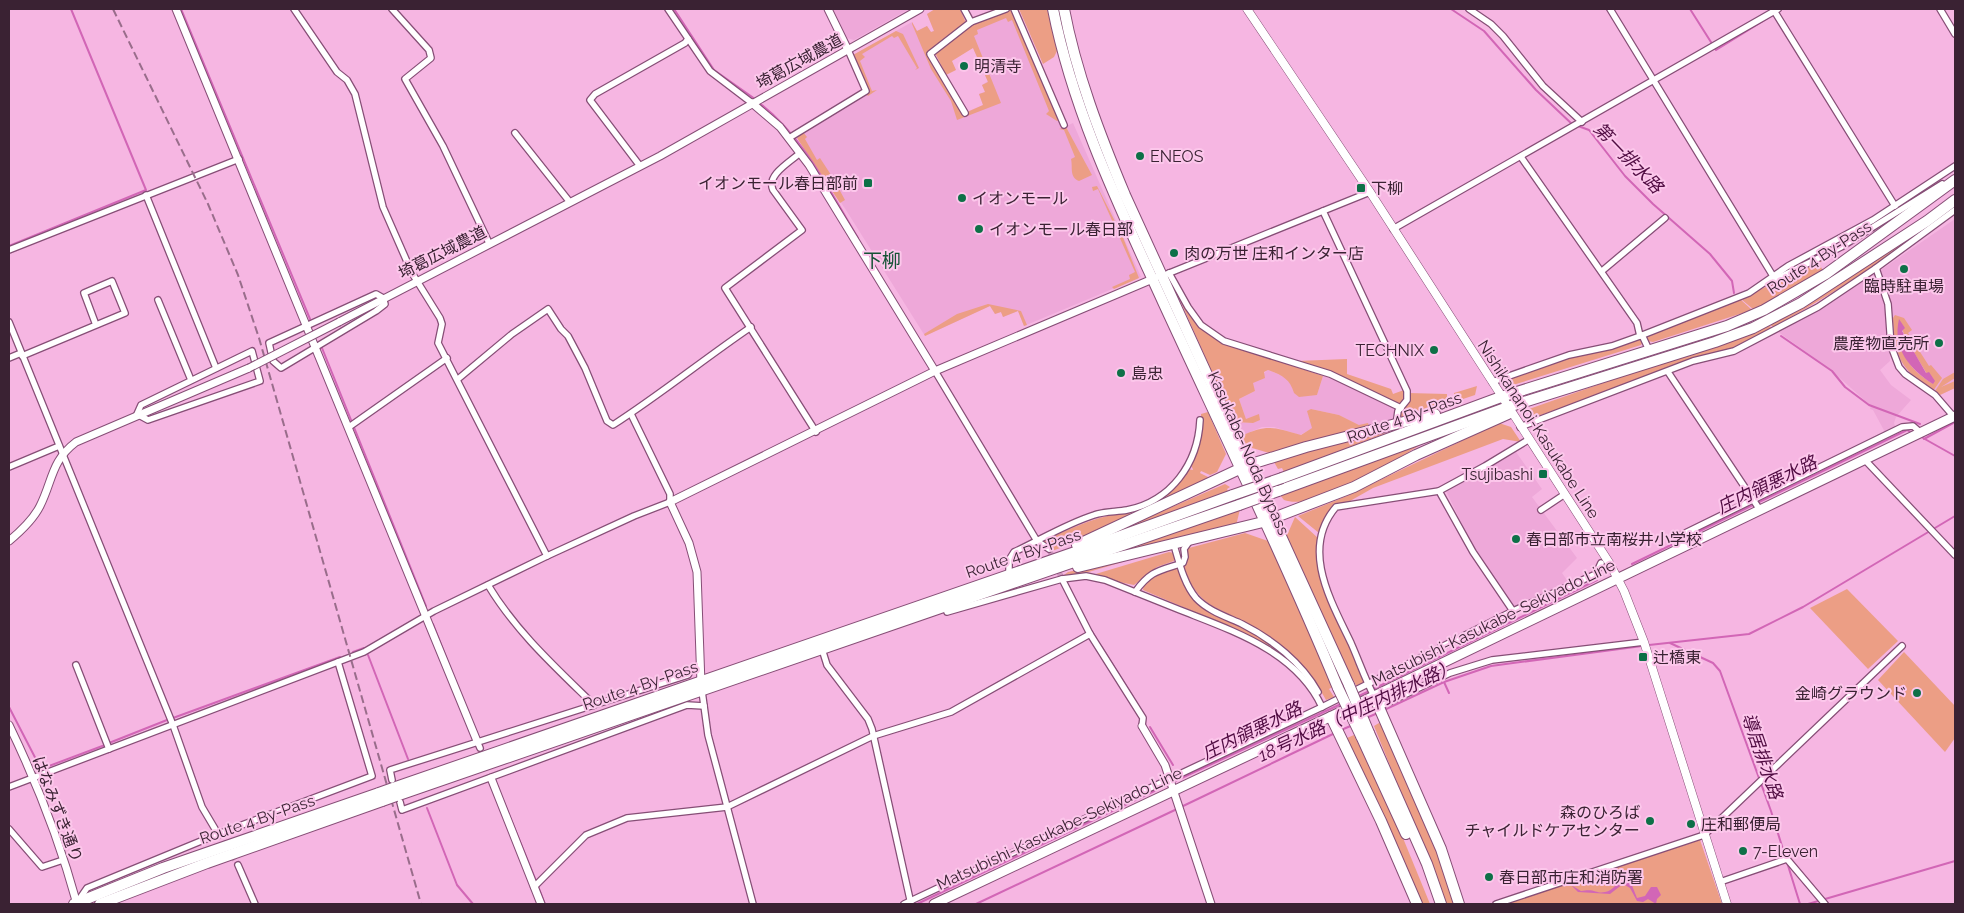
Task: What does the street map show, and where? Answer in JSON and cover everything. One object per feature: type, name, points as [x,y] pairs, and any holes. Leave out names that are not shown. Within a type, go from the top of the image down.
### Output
[{"type":"highway","name":"Kasukabe-Noda Bypass","points":[[1053,9],[1065,58],[1094,142],[1162,276]]},
{"type":"highway","name":"Kasukabe-Noda Bypass","points":[[1064,9],[1073,51],[1105,148],[1268,521],[1338,688],[1365,735],[1426,864],[1441,904]]},
{"type":"highway","name":"Route 4 By-Pass","points":[[100,904],[381,797],[701,680],[1282,478],[1501,397],[1727,326],[1796,293],[1853,255],[1955,180]]},
{"type":"highway","name":"Route 4 By-Pass","points":[[395,792],[702,691],[1509,410],[1624,373],[1648,361],[1736,334],[1787,311],[1919,226],[1955,200]]},
{"type":"highway","points":[[1009,574],[1102,534],[1244,467],[1306,447],[1396,425],[1480,399],[1501,397]]},
{"type":"highway","points":[[967,600],[1068,569],[1268,521],[1354,487],[1509,410]]},
{"type":"highway","name":"Kasukabe-Noda Bypass","points":[[1268,521],[1349,686],[1365,735],[1434,904]]},
{"type":"highway","points":[[1371,690],[1441,849],[1459,904]]},
{"type":"highway","points":[[1330,715],[1381,821],[1417,904]]},
{"type":"highway","name":"Route 4 By-Pass","points":[[76,904],[163,868],[381,797]]},
{"type":"main road","name":"Nishikananoi-Kasukabe Line","points":[[1247,9],[1370,192],[1528,440],[1590,531],[1618,578],[1644,642],[1727,904]]},
{"type":"main road","name":"Matsubishi-Kasukabe-Sekiyado Line","points":[[934,904],[1171,784],[1330,715],[1371,690],[1618,578],[1682,542],[1758,504],[1865,460],[1954,417]]},
{"type":"street","points":[[176,9],[239,158],[478,745]]},
{"type":"street","points":[[294,9],[337,72],[347,80],[355,94],[383,207],[417,280],[440,318],[442,324],[438,343],[547,556]]},
{"type":"street","points":[[392,9],[429,50],[431,58],[405,79],[443,146],[489,243]]},
{"type":"street","points":[[668,9],[710,72],[771,118],[800,153],[935,371],[1037,541],[1049,549]]},
{"type":"street","points":[[789,138],[866,92],[828,9]]},
{"type":"street","name":"埼葛広域農道","points":[[9,541],[34,517],[41,504],[61,450],[85,436],[249,368],[339,322],[569,201],[640,166],[920,9]]},
{"type":"street","points":[[964,9],[971,22]]},
{"type":"street","points":[[966,112],[930,54],[971,22],[1006,9]]},
{"type":"street","points":[[1014,9],[1064,125]]},
{"type":"street","points":[[1469,9],[1491,24],[1543,86],[1582,122]]},
{"type":"street","points":[[1610,9],[1773,276]]},
{"type":"street","points":[[1940,9],[1955,34]]},
{"type":"street","points":[[1393,229],[1775,10],[1895,206]]},
{"type":"street","points":[[640,166],[590,100],[595,94],[685,44],[688,39]]},
{"type":"street","points":[[516,133],[569,201]]},
{"type":"street","points":[[800,153],[774,176],[771,182],[773,190],[802,230],[725,288],[816,432]]},
{"type":"street","points":[[1521,157],[1637,323],[1641,336],[1649,350]]},
{"type":"street","points":[[9,250],[239,158]]},
{"type":"street","points":[[1759,288],[1773,276],[1895,206],[1955,166]]},
{"type":"street","points":[[1492,382],[1569,355],[1612,346],[1641,336],[1759,288],[1840,247],[1955,176]]},
{"type":"street","points":[[9,787],[364,652],[426,616],[488,585],[634,516],[670,502],[816,432],[935,371],[1370,192]]},
{"type":"street","points":[[146,195],[216,368]]},
{"type":"street","points":[[1520,427],[1693,362],[1734,351],[1802,315],[1876,268],[1955,210]]},
{"type":"street","points":[[1323,211],[1407,391],[1407,400],[1401,408],[1396,425]]},
{"type":"street","points":[[1602,271],[1665,218]]},
{"type":"street","points":[[1876,268],[1885,286],[1891,346],[1900,367],[1905,374],[1936,395],[1954,417]]},
{"type":"street","points":[[1162,276],[1201,325],[1224,341],[1330,374],[1401,408]]},
{"type":"street","points":[[9,358],[22,354],[96,325],[125,313],[112,281],[84,293],[96,325]]},
{"type":"street","points":[[376,294],[383,298],[385,304],[281,368],[273,361],[269,343],[307,324],[376,294]]},
{"type":"street","points":[[158,300],[191,380]]},
{"type":"street","points":[[458,379],[512,334],[548,309],[561,330],[568,336],[607,420],[613,424],[631,414],[750,327]]},
{"type":"street","points":[[9,322],[173,725],[202,807],[218,834]]},
{"type":"street","points":[[252,351],[259,371],[260,381],[148,420],[137,414],[140,405],[216,368],[252,351]]},
{"type":"street","points":[[349,427],[446,358]]},
{"type":"street","points":[[1668,372],[1758,504],[1902,427],[1913,426],[1921,433]]},
{"type":"street","points":[[631,414],[670,494],[670,502],[689,543],[697,572],[701,680],[708,736],[753,904]]},
{"type":"street","points":[[1009,574],[1010,556],[1037,541],[1094,515],[1140,506],[1156,500],[1169,492],[1194,452],[1199,438],[1200,420]]},
{"type":"street","points":[[1371,690],[1321,574],[1320,536],[1324,523],[1336,507],[1439,491],[1528,440]]},
{"type":"street","points":[[9,467],[61,450]]},
{"type":"street","points":[[1865,460],[1955,555]]},
{"type":"street","points":[[1439,491],[1473,552],[1513,611]]},
{"type":"street","points":[[1541,510],[1565,494]]},
{"type":"street","points":[[1136,592],[1150,575],[1157,570],[1180,564],[1185,560],[1184,546],[1191,541]]},
{"type":"street","points":[[1174,545],[1180,564],[1196,597],[1206,607],[1260,635],[1298,663],[1313,682],[1324,706]]},
{"type":"street","points":[[904,904],[911,903],[1171,784],[1324,706],[1371,690],[1513,611],[1596,574],[1601,563]]},
{"type":"street","points":[[947,612],[1062,579],[1086,576],[1105,580],[1240,633],[1279,657],[1301,675],[1330,715]]},
{"type":"street","points":[[1062,579],[1090,634],[1143,718],[1142,726],[1162,759],[1211,904]]},
{"type":"street","points":[[488,585],[518,629],[591,702],[592,706]]},
{"type":"street","points":[[534,887],[586,835],[595,830],[627,818],[727,807],[873,736],[951,712],[1034,668],[1090,634]]},
{"type":"street","points":[[1381,710],[1450,673],[1492,660],[1644,642]]},
{"type":"street","points":[[1496,904],[1704,835],[1902,646]]},
{"type":"street","points":[[822,649],[827,665],[868,719],[911,903]]},
{"type":"street","points":[[76,904],[88,888],[218,834],[372,776],[338,662]]},
{"type":"street","points":[[76,665],[109,749]]},
{"type":"street","points":[[700,665],[692,668],[688,675],[478,745],[390,770],[395,792],[402,810],[490,775],[688,705],[704,706]]},
{"type":"street","name":"はなみずき通り","points":[[9,725],[33,777],[63,860],[76,904]]},
{"type":"street","points":[[490,775],[541,904]]},
{"type":"street","points":[[9,829],[41,865],[45,867],[63,860]]},
{"type":"street","points":[[1720,882],[1787,859],[1825,904]]},
{"type":"street","points":[[238,865],[255,904]]},
{"type":"shaded area","points":[[833,9],[909,9],[854,40],[847,38]]},
{"type":"shaded area","points":[[935,9],[960,9],[927,52],[964,113],[983,105],[979,94],[985,92],[982,85],[988,81],[973,48],[962,35],[1010,10],[1062,128],[1073,123],[1141,277],[1024,326],[1018,311],[1003,317],[1001,312],[995,314],[990,306],[925,336],[846,210],[797,138],[798,135],[870,92],[853,55],[912,22],[917,31],[927,26],[931,32],[934,31],[927,14]]},
{"type":"shaded area","points":[[935,9],[960,9],[966,23],[927,52],[965,113],[983,105],[979,94],[985,92],[982,85],[988,82],[973,48],[952,61],[956,70],[946,75],[935,53],[972,25],[1010,10],[1013,11],[1059,120],[1057,121],[1046,114],[1049,111],[1012,20],[1008,22],[1006,18],[977,30],[978,34],[974,36],[1001,103],[957,120],[951,101],[931,69],[912,24],[912,22],[917,31],[927,26],[931,32],[934,31],[927,14]]},
{"type":"shaded area","points":[[1019,9],[1047,9],[1057,51],[1054,57],[1043,64]]},
{"type":"shaded area","points":[[896,31],[903,34],[919,68],[915,70],[917,68],[898,36],[894,38],[892,36],[862,54],[865,57],[860,61],[872,91],[877,90],[868,96],[866,94],[870,92],[853,55]]},
{"type":"shaded area","points":[[1066,127],[1092,175],[1079,181],[1072,172],[1071,159],[1075,157],[1064,130],[1059,129]]},
{"type":"shaded area","points":[[803,132],[817,160],[820,158],[835,181],[832,184],[836,191],[839,189],[845,200],[840,203],[797,138]]},
{"type":"shaded area","points":[[1097,186],[1122,235],[1139,278],[1114,289],[1112,287],[1130,279],[1129,275],[1135,272],[1098,189],[1093,191],[1092,187]]},
{"type":"shaded area","points":[[1955,204],[1955,208],[1866,271],[1773,327],[1769,324]]},
{"type":"shaded area","points":[[1955,219],[1955,388],[1940,395],[1906,371],[1894,343],[1890,299],[1881,270]]},
{"type":"shaded area","points":[[1833,254],[1819,263],[1823,271],[1754,310],[1741,299]]},
{"type":"shaded area","points":[[1873,274],[1883,300],[1888,326],[1890,361],[1880,370],[1891,385],[1911,400],[1896,417],[1894,423],[1896,429],[1886,434],[1873,410],[1870,409],[1871,406],[1832,371],[1777,331]]},
{"type":"shaded area","points":[[1172,282],[1200,322],[1239,348],[1323,376],[1317,395],[1299,397],[1294,393],[1285,378],[1268,370],[1264,372],[1265,378],[1253,383],[1255,391],[1239,399],[1246,419],[1259,414],[1260,420],[1253,423],[1234,422]]},
{"type":"shaded area","points":[[1740,299],[1752,310],[1653,342],[1648,341],[1645,337]]},
{"type":"shaded area","points":[[988,304],[1021,311],[1027,325],[1024,326],[1018,311],[1003,317],[1001,312],[995,314],[990,306],[925,336],[924,334],[957,314]]},
{"type":"shaded area","points":[[1895,315],[1904,318],[1912,330],[1908,333],[1929,366],[1931,365],[1942,378],[1933,391],[1913,376],[1901,361],[1895,343],[1893,318]],"holes":[[[1899,321],[1906,339],[1933,384],[1910,364],[1904,351]]]},
{"type":"shaded area","points":[[1899,319],[1905,328],[1902,331],[1926,373],[1929,372],[1935,381],[1933,384],[1917,372],[1905,357],[1898,340]]},
{"type":"shaded area","points":[[1768,325],[1772,328],[1724,352],[1532,418],[1529,409]]},
{"type":"shaded area","points":[[1642,338],[1644,340],[1641,345],[1513,385],[1509,379],[1566,359]]},
{"type":"shaded area","points":[[1274,353],[1297,361],[1347,359],[1347,374],[1391,389],[1393,394],[1404,390],[1406,397],[1400,405],[1373,391]]},
{"type":"shaded area","points":[[1268,370],[1285,377],[1292,385],[1294,393],[1317,395],[1323,376],[1347,385],[1398,408],[1394,420],[1369,426],[1359,425],[1339,415],[1311,409],[1308,414],[1313,428],[1300,435],[1274,427],[1262,427],[1241,436],[1234,422],[1253,423],[1246,419],[1239,399],[1255,391],[1252,383]]},
{"type":"shaded area","points":[[1955,372],[1955,378],[1941,387],[1955,381],[1955,388],[1940,395],[1935,391],[1943,379]]},
{"type":"shaded area","points":[[1477,386],[1475,395],[1454,402],[1454,393]]},
{"type":"shaded area","points":[[1408,393],[1447,394],[1447,406],[1398,419]]},
{"type":"shaded area","points":[[1311,409],[1339,415],[1359,425],[1368,423],[1369,426],[1269,453],[1249,447],[1246,448],[1241,436],[1264,428],[1301,435],[1312,428],[1307,411]]},
{"type":"shaded area","points":[[1208,412],[1226,454],[1217,472],[1210,475],[1201,471],[1200,473],[1210,478],[1071,544],[1052,551],[1044,541],[1098,518],[1133,512],[1120,520],[1158,500],[1188,469],[1193,470],[1191,464],[1201,435],[1201,414]]},
{"type":"shaded area","points":[[1499,423],[1511,427],[1521,442],[1503,439],[1373,488],[1343,505],[1335,505],[1326,516],[1319,533],[1298,516],[1349,495]]},
{"type":"shaded area","points":[[1389,432],[1284,472],[1282,468],[1278,469],[1274,462],[1319,448]]},
{"type":"shaded area","points":[[1422,444],[1354,483],[1315,499],[1298,502],[1284,500],[1280,495]]},
{"type":"shaded area","name":"春日部市立南桜井小学校","points":[[1516,452],[1542,489],[1532,497],[1577,558],[1562,573],[1569,583],[1514,608],[1474,549],[1446,491]]},
{"type":"shaded area","points":[[1225,484],[1230,487],[1227,489],[1228,491],[1103,537]]},
{"type":"shaded area","points":[[1240,509],[1236,526],[1097,559]]},
{"type":"shaded area","points":[[1295,517],[1318,538],[1318,567],[1322,585],[1364,678],[1362,685],[1357,687],[1344,664],[1285,534],[1288,533]]},
{"type":"shaded area","points":[[1245,533],[1268,541],[1334,686],[1329,689],[1334,697],[1326,700],[1303,667],[1285,650],[1251,626],[1202,599],[1189,580],[1183,566],[1187,562],[1187,551],[1189,548]]},
{"type":"shaded area","points":[[1160,551],[1075,576],[1064,575],[1068,572]]},
{"type":"shaded area","points":[[1169,552],[1174,553],[1174,561],[1157,567],[1134,585],[1089,576]]},
{"type":"shaded area","points":[[1174,568],[1178,570],[1191,595],[1205,609],[1259,637],[1291,661],[1309,681],[1323,704],[1315,691],[1266,648],[1244,633],[1143,590],[1144,585],[1151,578]]},
{"type":"shaded area","name":"金崎グラウンド","points":[[1847,589],[1898,641],[1868,669],[1810,608]]},
{"type":"shaded area","name":"金崎グラウンド","points":[[1904,652],[1955,706],[1955,738],[1945,752],[1878,680]]},
{"type":"shaded area","points":[[1379,723],[1384,726],[1432,833],[1457,904],[1446,904],[1374,726]]},
{"type":"shaded area","points":[[1354,735],[1396,821],[1430,904],[1419,904],[1347,738]]},
{"type":"shaded area","points":[[1700,840],[1722,904],[1503,904]]},
{"type":"shaded area","points":[[1626,880],[1631,883],[1637,898],[1645,896],[1651,887],[1657,887],[1661,895],[1657,899],[1656,904],[1648,899],[1643,902],[1637,901],[1630,888],[1623,884],[1610,894],[1578,892],[1571,885],[1581,891],[1602,892],[1611,890],[1620,882]]},
{"type":"waterway","points":[[9,246],[146,190],[71,9]]},
{"type":"waterway","points":[[181,9],[310,319]]},
{"type":"waterway","points":[[674,9],[714,70],[755,99]]},
{"type":"waterway","name":"第一排水路","points":[[1451,9],[1484,31],[1536,90],[1573,125]]},
{"type":"waterway","points":[[1690,9],[1716,50],[1768,18]]},
{"type":"waterway","points":[[758,102],[789,131],[802,148],[826,183],[858,238]]},
{"type":"waterway","name":"第一排水路","points":[[1578,126],[1589,130],[1625,176],[1653,204],[1710,254],[1732,281],[1734,293]]},
{"type":"waterway","name":"第一排水路","points":[[1781,336],[1832,371],[1845,387],[1869,405],[1920,424]]},
{"type":"waterway","points":[[322,348],[426,606]]},
{"type":"waterway","points":[[1924,439],[1955,422]]},
{"type":"waterway","name":"庄内領悪水路","points":[[1632,564],[1907,430],[1912,433]]},
{"type":"waterway","name":"庄内領悪水路","points":[[1923,438],[1955,456]]},
{"type":"waterway","name":"18号水路（中庄内排水路）","points":[[1649,645],[1749,634],[1803,607],[1955,516]]},
{"type":"waterway","name":"庄内領悪水路","points":[[1357,697],[1597,580]]},
{"type":"waterway","points":[[433,624],[455,680]]},
{"type":"waterway","points":[[1089,627],[1096,638]]},
{"type":"waterway","name":"導居排水路","points":[[1670,643],[1713,663],[1720,671],[1771,811],[1800,904]]},
{"type":"waterway","points":[[1101,646],[1133,697]]},
{"type":"waterway","name":"18号水路（中庄内排水路）","points":[[1384,710],[1444,682],[1491,666],[1642,646]]},
{"type":"waterway","points":[[353,652],[364,648]]},
{"type":"waterway","points":[[368,655],[408,759]]},
{"type":"waterway","points":[[173,718],[340,657]]},
{"type":"waterway","points":[[1444,682],[1449,693]]},
{"type":"waterway","name":"庄内領悪水路","points":[[1173,782],[1341,704]]},
{"type":"waterway","points":[[9,707],[41,769],[105,745]]},
{"type":"waterway","name":"18号水路（中庄内排水路）","points":[[1366,718],[1378,713]]},
{"type":"waterway","points":[[109,743],[167,720]]},
{"type":"waterway","name":"18号水路（中庄内排水路）","points":[[1341,730],[1353,725]]},
{"type":"waterway","points":[[1150,727],[1173,765]]},
{"type":"waterway","name":"18号水路（中庄内排水路）","points":[[1181,807],[1335,733]]},
{"type":"waterway","name":"庄内領悪水路","points":[[917,904],[1169,784]]},
{"type":"waterway","points":[[503,800],[536,881]]},
{"type":"waterway","points":[[427,808],[457,885],[473,904]]},
{"type":"waterway","name":"18号水路（中庄内排水路）","points":[[976,904],[1177,809]]},
{"type":"waterway","points":[[1808,904],[1955,861]]},
{"type":"waterway","points":[[538,886],[545,904]]},
{"type":"tunnel","points":[[1049,549],[1062,579]]},
{"type":"tunnel","points":[[218,834],[238,865]]},
{"type":"railway","points":[[113,9],[208,204],[238,275],[259,338],[421,904]]},
{"type":"place","name":"明清寺","points":[[964,66]]},
{"type":"place","name":"ENEOS","points":[[1140,156]]},
{"type":"place","name":"イオンモール春日部前","points":[[868,183]]},
{"type":"place","name":"下柳","points":[[1361,188]]},
{"type":"place","name":"イオンモール","points":[[962,198]]},
{"type":"place","name":"イオンモール春日部","points":[[979,229]]},
{"type":"place","name":"肉の万世 庄和インター店","points":[[1174,253]]},
{"type":"place","name":"臨時駐車場","points":[[1904,269]]},
{"type":"place","name":"農産物直売所","points":[[1939,343]]},
{"type":"place","name":"TECHNIX","points":[[1434,350]]},
{"type":"place","name":"島忠","points":[[1121,373]]},
{"type":"place","name":"Tsujibashi","points":[[1543,474]]},
{"type":"place","name":"春日部市立南桜井小学校","points":[[1516,539]]},
{"type":"place","name":"辻橋東","points":[[1643,657]]},
{"type":"place","name":"金崎グラウンド","points":[[1917,693]]},
{"type":"place","name":"森のひろば チャイルドケアセンター","points":[[1650,821]]},
{"type":"place","name":"庄和郵便局","points":[[1691,824]]},
{"type":"place","name":"7-Eleven","points":[[1743,851]]},
{"type":"place","name":"春日部市庄和消防署","points":[[1489,877]]},
{"type":"district","name":"下柳","points":[[882,260]]}]
